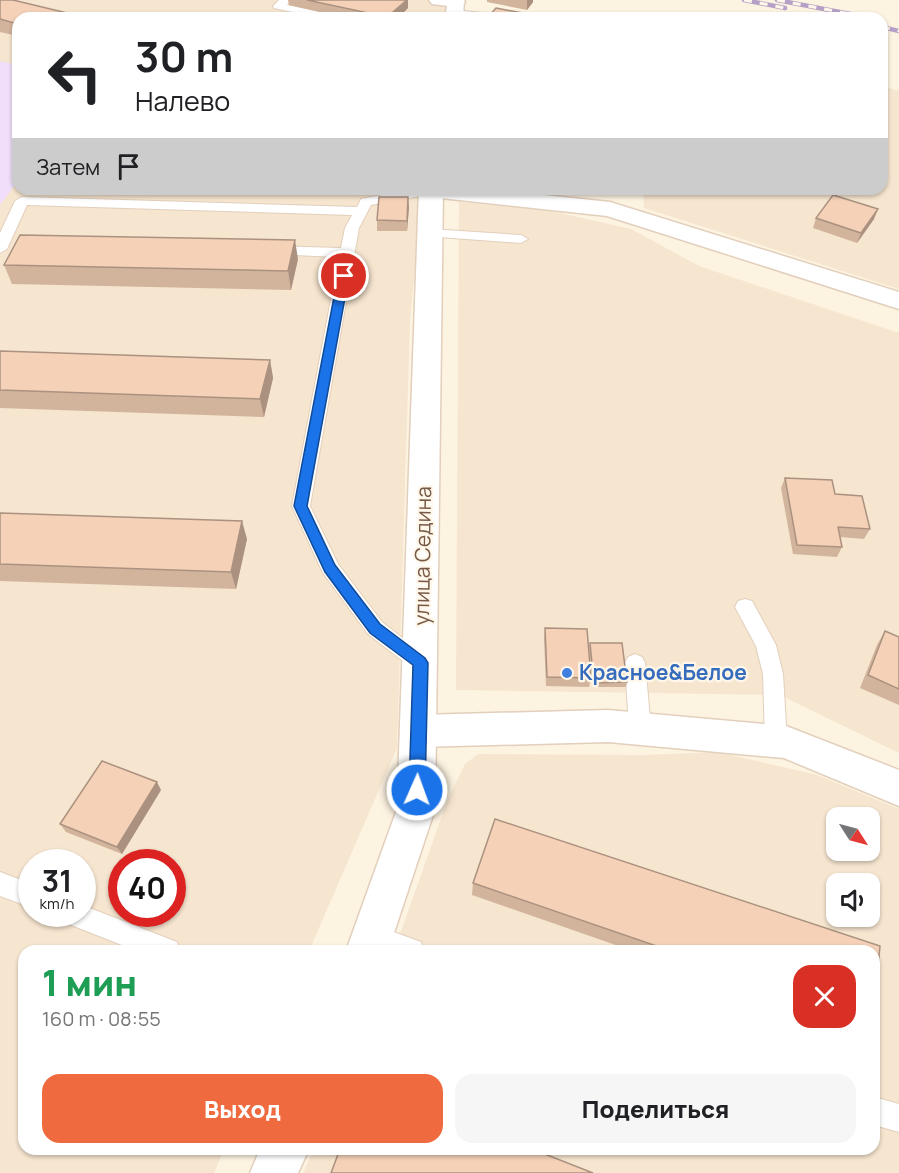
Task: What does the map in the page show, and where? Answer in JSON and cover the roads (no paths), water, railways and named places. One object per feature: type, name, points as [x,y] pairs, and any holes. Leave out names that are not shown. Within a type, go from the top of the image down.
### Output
[{"type":"street","name":"улица Седина","points":[[369,944],[416,809],[431,195]]},
{"type":"street","points":[[485,195],[610,209],[847,282],[899,301]]},
{"type":"street","points":[[419,731],[608,726],[786,742],[899,789]]},
{"type":"street","points":[[274,1173],[282,1155]]},
{"type":"lane","points":[[286,0],[278,6],[306,12]]},
{"type":"lane","points":[[451,8],[471,12]]},
{"type":"lane","points":[[401,195],[366,202],[352,228],[301,506],[330,568],[375,628],[420,663]]},
{"type":"lane","points":[[6,244],[22,201],[362,211]]},
{"type":"lane","points":[[430,233],[521,239]]},
{"type":"lane","points":[[253,250],[348,253]]},
{"type":"lane","points":[[745,607],[766,645],[773,674],[776,741]]},
{"type":"lane","points":[[635,663],[640,729]]},
{"type":"lane","points":[[0,884],[18,891]]},
{"type":"lane","points":[[96,922],[153,945]]},
{"type":"lane","points":[[880,1113],[899,1118]]},
{"type":"railway","points":[[744,0],[785,8]]},
{"type":"railway","points":[[777,0],[840,12]]},
{"type":"railway","points":[[888,28],[899,31]]},
{"type":"place","name":"Красное&Белое","points":[[567,673]]}]
